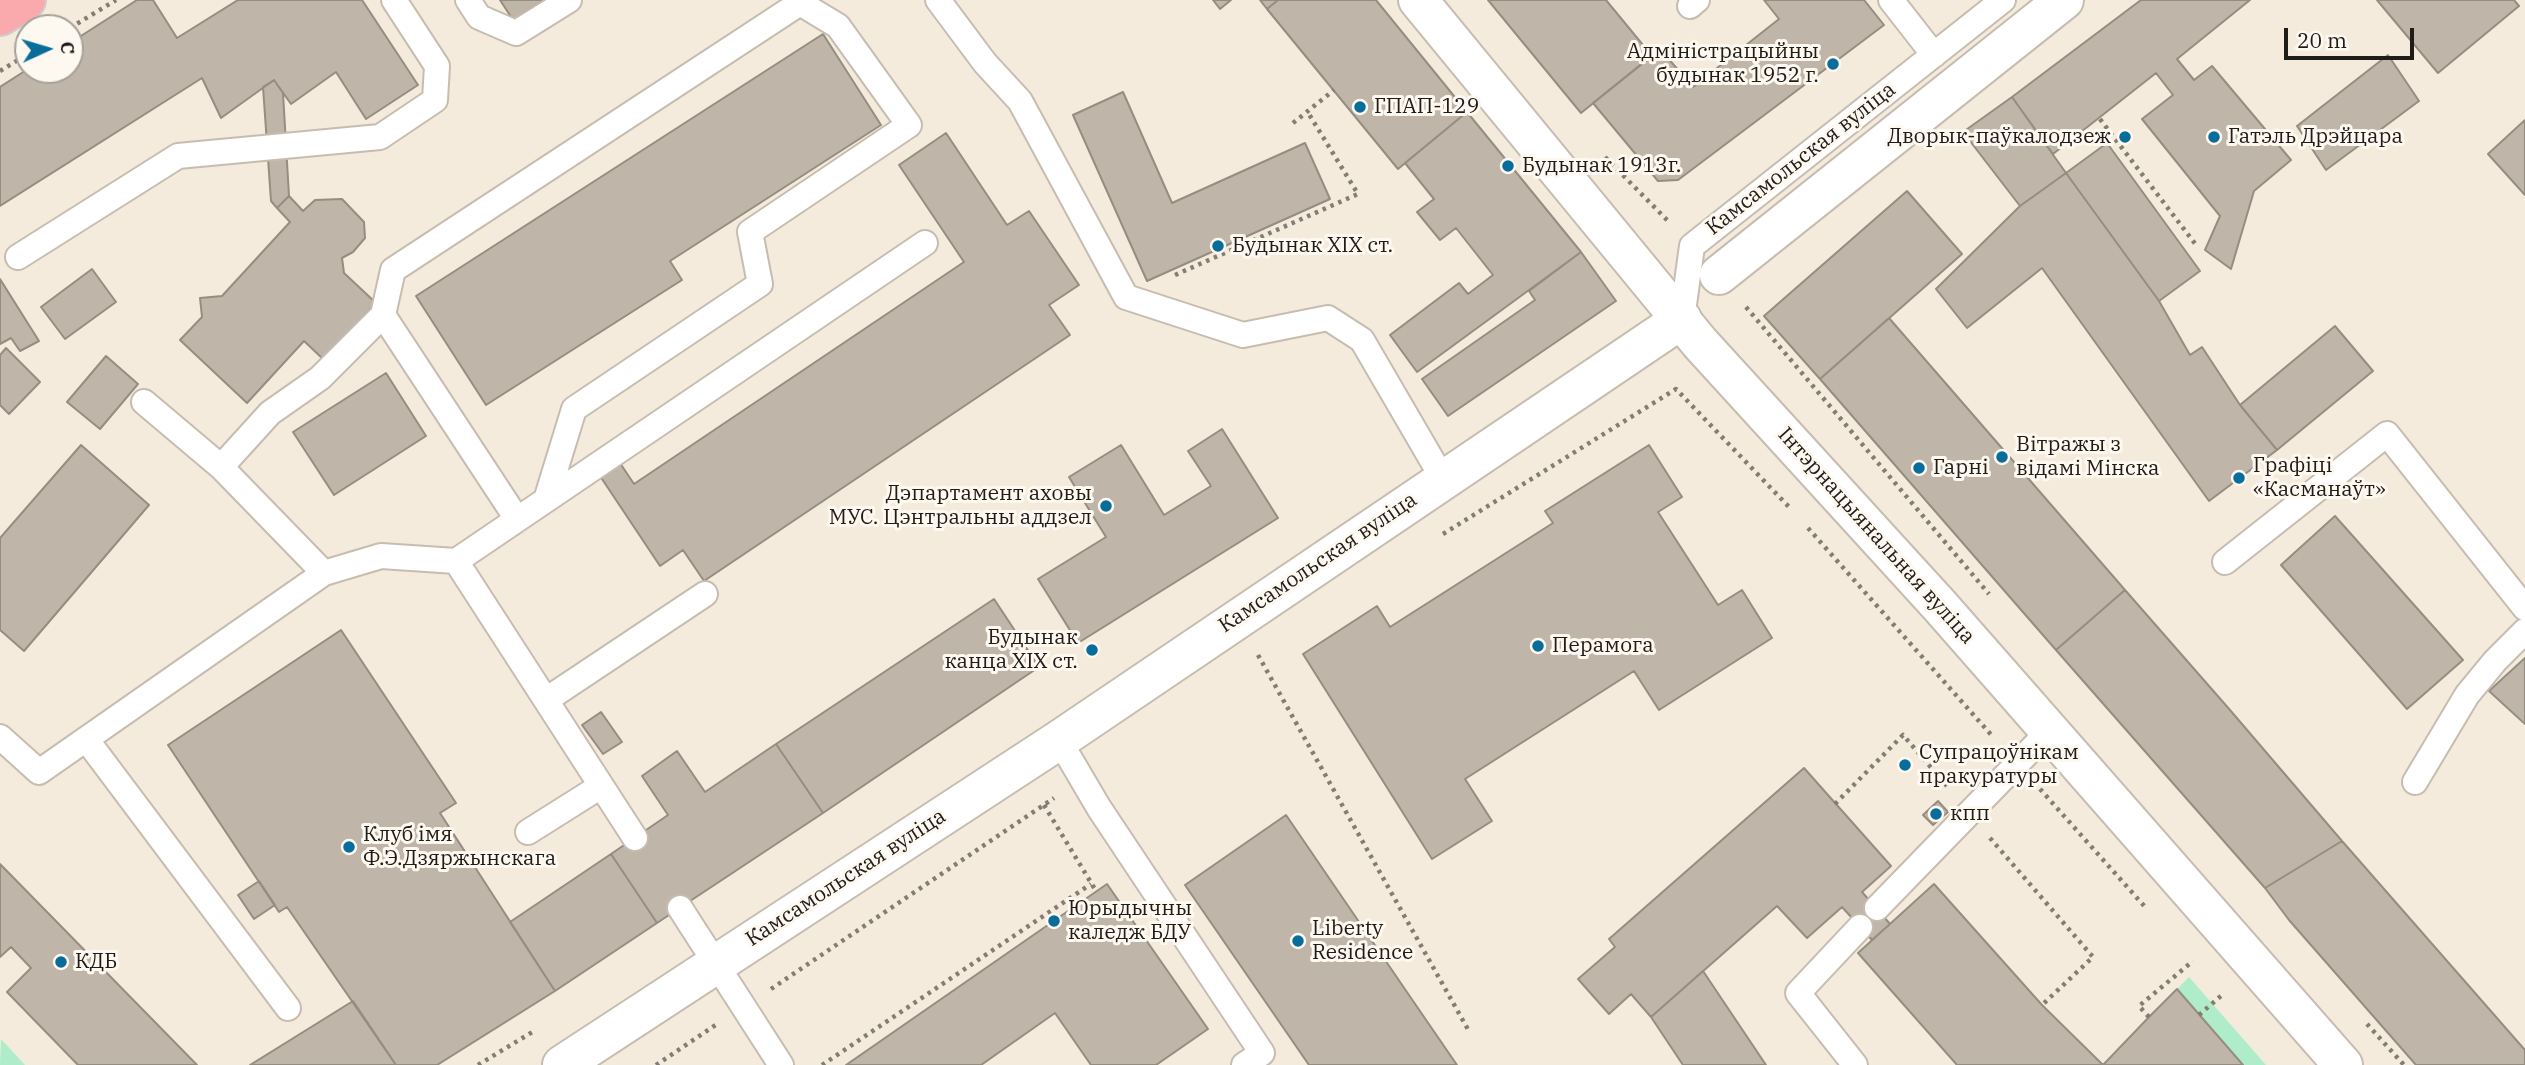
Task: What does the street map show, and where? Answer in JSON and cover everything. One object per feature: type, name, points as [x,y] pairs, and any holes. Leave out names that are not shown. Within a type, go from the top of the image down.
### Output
[{"type":"main road","points":[[0,16],[26,0]]},
{"type":"main road","name":"Інтэрнацыянальная вуліца","points":[[1418,0],[1682,319],[2343,1065]]},
{"type":"main road","name":"Камсамольская вуліца","points":[[1719,275],[2064,0]]},
{"type":"main road","name":"Камсамольская вуліца","points":[[562,1065],[1059,740],[1682,319]]},
{"type":"lane","points":[[19,257],[178,156],[380,137],[435,100],[437,66],[394,0]]},
{"type":"lane","points":[[468,0],[479,17],[516,33],[569,0]]},
{"type":"lane","points":[[938,0],[985,63],[1020,101],[1126,297],[1243,335],[1328,318],[1362,340],[1443,479]]},
{"type":"lane","points":[[1891,0],[1934,55]]},
{"type":"lane","name":"Камсамольская вуліца","points":[[1682,319],[1692,246],[2003,0]]},
{"type":"lane","points":[[221,467],[270,413],[320,378],[383,315],[393,270],[800,3],[838,26],[909,125],[750,232],[760,284],[574,409],[545,500]]},
{"type":"lane","points":[[0,737],[39,772],[324,573],[381,556],[456,561],[925,243]]},
{"type":"lane","points":[[383,315],[517,519]]},
{"type":"lane","points":[[144,402],[221,467],[324,573]]},
{"type":"lane","points":[[2225,562],[2387,433],[2525,608]]},
{"type":"lane","points":[[456,561],[635,838]]},
{"type":"lane","points":[[546,700],[705,594]]},
{"type":"lane","points":[[2415,782],[2467,695],[2525,631]]},
{"type":"lane","points":[[1877,908],[2049,731]]},
{"type":"lane","points":[[86,739],[288,1008]]},
{"type":"lane","points":[[1059,740],[1099,808],[1262,1052],[1244,1065]]},
{"type":"lane","points":[[528,832],[601,786]]},
{"type":"lane","points":[[680,908],[781,1065]]},
{"type":"lane","points":[[1855,1065],[1798,993],[1860,927]]},
{"type":"path","points":[[84,19],[116,0]]},
{"type":"path","points":[[1293,123],[1334,90]]},
{"type":"path","points":[[1126,297],[1358,194],[1307,111]]},
{"type":"path","points":[[2100,119],[2196,246]]},
{"type":"path","points":[[1669,222],[1692,246]]},
{"type":"path","points":[[1719,275],[1998,604]]},
{"type":"path","points":[[1676,389],[1790,509]]},
{"type":"path","points":[[1800,519],[2146,909]]},
{"type":"path","points":[[1256,652],[1470,1033]]},
{"type":"path","points":[[1835,804],[1903,735],[2093,957],[2042,1005]]},
{"type":"path","points":[[1947,787],[1958,778]]},
{"type":"path","points":[[1044,805],[1096,891]]},
{"type":"path","points":[[822,1065],[1091,884]]},
{"type":"path","points":[[2149,1017],[2139,1006],[2193,961],[2200,970]]},
{"type":"path","points":[[2215,986],[2231,1005]]},
{"type":"path","points":[[2199,1015],[2222,995]]},
{"type":"path","points":[[656,1065],[744,1006]]},
{"type":"path","points":[[2359,1015],[2404,1065]]},
{"type":"path","points":[[478,1065],[537,1030]]},
{"type":"green space","points":[[2189,977],[2266,1065],[2243,1065],[2177,989]]},
{"type":"green space","points":[[1,1039],[25,1065],[0,1065]]},
{"type":"building","points":[[137,0],[153,0],[177,38],[238,0],[362,0],[418,85],[366,119],[336,72],[291,104],[274,80],[221,118],[202,78],[0,206],[0,87],[14,78],[14,84],[84,84],[84,34]]},
{"type":"building","points":[[500,0],[544,0],[513,20]]},
{"type":"building","points":[[1213,0],[1231,0],[1220,9]]},
{"type":"building","points":[[1260,0],[1278,0],[1267,9]]},
{"type":"building","points":[[1278,0],[1376,0],[1467,112],[1398,169],[1267,9]]},
{"type":"building","points":[[1488,0],[1606,0],[1652,56],[1581,113]]},
{"type":"building","points":[[1764,0],[1864,0],[1884,25],[1678,180],[1658,181],[1593,103],[1660,49],[1693,87],[1779,19]]},
{"type":"building","name":"Гатэль Дрэйцара","points":[[2141,0],[2250,0],[2177,59],[2194,80],[2212,66],[2291,160],[2254,191],[2231,269],[2205,250],[2220,216],[2142,119],[2173,95],[2156,73],[2053,154],[2012,97]]},
{"type":"building","name":"Гатэль Дрэйцара","points":[[2377,0],[2514,0],[2519,6],[2438,73]]},
{"type":"building","points":[[823,34],[881,125],[670,261],[682,280],[486,405],[416,296]]},
{"type":"building","points":[[2388,55],[2419,101],[2326,170],[2297,126]]},
{"type":"building","points":[[274,80],[283,93],[289,196],[277,208],[271,201],[263,87]]},
{"type":"building","points":[[1123,92],[1172,203],[1305,143],[1330,199],[1147,281],[1073,115]]},
{"type":"building","points":[[2012,97],[2066,173],[2020,206],[1963,132]]},
{"type":"building","points":[[1467,112],[1581,252],[1417,372],[1390,335],[1459,283],[1468,294],[1493,275],[1456,228],[1440,240],[1417,212],[1434,199],[1405,163]]},
{"type":"building","points":[[2525,120],[2525,195],[2488,154]]},
{"type":"building","points":[[946,133],[1007,225],[1029,211],[1079,285],[1049,305],[1070,335],[704,581],[683,550],[660,566],[600,476],[620,463],[634,484],[964,262],[899,165]]},
{"type":"building","points":[[2107,143],[2200,271],[2159,301],[2066,173]]},
{"type":"building","points":[[2066,173],[2159,301],[2190,355],[2202,347],[2240,405],[2277,450],[2209,501],[2042,268],[1967,328],[1936,289],[2020,206]]},
{"type":"building","points":[[1907,191],[1962,254],[1820,379],[1764,316]]},
{"type":"building","points":[[289,196],[303,211],[315,200],[342,199],[364,222],[365,238],[353,252],[342,258],[344,273],[376,303],[323,359],[304,341],[247,403],[180,340],[202,317],[200,298],[222,296],[290,222],[277,208]]},
{"type":"building","points":[[1581,252],[1616,301],[1448,416],[1422,379],[1535,300],[1529,291]]},
{"type":"building","points":[[92,269],[116,302],[65,339],[41,307]]},
{"type":"building","points":[[0,279],[39,341],[20,351],[11,338],[0,344]]},
{"type":"building","points":[[1889,318],[2125,590],[2056,650],[1820,379]]},
{"type":"building","points":[[2335,326],[2373,371],[2277,450],[2240,405]]},
{"type":"building","points":[[6,348],[40,382],[9,414],[0,405],[0,355]]},
{"type":"building","points":[[106,356],[138,384],[100,429],[67,402]]},
{"type":"building","points":[[386,373],[426,436],[334,495],[293,432]]},
{"type":"building","points":[[1222,429],[1278,518],[1078,643],[1038,579],[1106,537],[1069,477],[1121,445],[1164,515],[1211,486],[1188,451]]},
{"type":"building","points":[[81,445],[149,505],[24,651],[0,630],[0,538]]},
{"type":"building","name":"Перамога","points":[[1649,445],[1682,497],[1658,512],[1718,605],[1742,590],[1772,638],[1659,710],[1634,671],[1465,779],[1492,821],[1432,859],[1303,654],[1377,606],[1390,627],[1553,523],[1545,511]]},
{"type":"building","points":[[2335,516],[2463,660],[2407,709],[2281,565]]},
{"type":"building","points":[[2125,590],[2342,841],[2265,888],[2056,650]]},
{"type":"building","points":[[994,599],[1039,667],[823,813],[776,744]]},
{"type":"building","name":"Клуб імя Ф.Э.Дзяржынскага","points":[[341,630],[456,803],[440,813],[555,991],[437,1065],[396,1065],[287,907],[279,912],[168,745]]},
{"type":"building","points":[[2525,658],[2525,724],[2489,691]]},
{"type":"building","points":[[601,712],[622,742],[603,754],[582,725]]},
{"type":"building","points":[[776,744],[823,813],[657,923],[611,854],[668,815],[642,776],[677,751],[705,792]]},
{"type":"building","points":[[1804,768],[1891,866],[1862,892],[1890,924],[1872,940],[1842,907],[1807,938],[1777,906],[1651,1017],[1631,994],[1609,1014],[1578,979],[1615,947],[1609,939]]},
{"type":"building","name":"кпп","points":[[1938,801],[1948,812],[1933,825],[1923,815]]},
{"type":"building","name":"Liberty Residence","points":[[1286,815],[1457,1065],[1309,1065],[1185,885]]},
{"type":"building","points":[[2342,841],[2525,1050],[2525,1065],[2416,1065],[2289,920],[2265,888]]},
{"type":"building","points":[[611,854],[657,923],[555,991],[510,922]]},
{"type":"building","name":"КДБ","points":[[0,864],[197,1065],[78,1065],[7,992],[31,968],[11,947],[0,957]]},
{"type":"building","points":[[259,881],[275,905],[254,919],[238,895]]},
{"type":"building","points":[[1107,884],[1208,1029],[1156,1065],[1091,1065],[1055,1013],[981,1065],[846,1065]]},
{"type":"building","points":[[1934,884],[2042,1005],[2103,1065],[1957,1065],[1858,953]]},
{"type":"building","points":[[1703,971],[1766,1065],[1683,1065],[1651,1017]]},
{"type":"building","points":[[2177,989],[2243,1065],[2103,1065],[2149,1017]]},
{"type":"building","points":[[353,1001],[396,1065],[250,1065]]},
{"type":"place","name":"Адміністрацыйны будынак 1952 г.","points":[[1833,64]]},
{"type":"place","name":"ГПАП-129","points":[[1360,107]]},
{"type":"place","name":"Дворык-паўкалодзеж","points":[[2125,137]]},
{"type":"place","name":"Гатэль Дрэйцара","points":[[2214,137]]},
{"type":"place","name":"Будынак 1913г.","points":[[1508,166]]},
{"type":"place","name":"Будынак XIX ст.","points":[[1218,246]]},
{"type":"place","name":"Вітражы з відамі Мінска","points":[[2002,457]]},
{"type":"place","name":"Гарні","points":[[1919,468]]},
{"type":"place","name":"Графіці «Касманаўт»","points":[[2239,478]]},
{"type":"place","name":"Дэпартамент аховы МУС. Цэнтральны аддзел","points":[[1106,506]]},
{"type":"place","name":"Перамога","points":[[1538,646]]},
{"type":"place","name":"Будынак канца ХІХ ст.","points":[[1092,650]]},
{"type":"place","name":"Супрацоўнікам пракуратуры","points":[[1905,765]]},
{"type":"place","name":"кпп","points":[[1936,814]]},
{"type":"place","name":"Клуб імя Ф.Э.Дзяржынскага","points":[[349,847]]},
{"type":"place","name":"Юрыдычны каледж БДУ","points":[[1054,921]]},
{"type":"place","name":"Liberty Residence","points":[[1298,941]]},
{"type":"place","name":"КДБ","points":[[61,962]]}]
